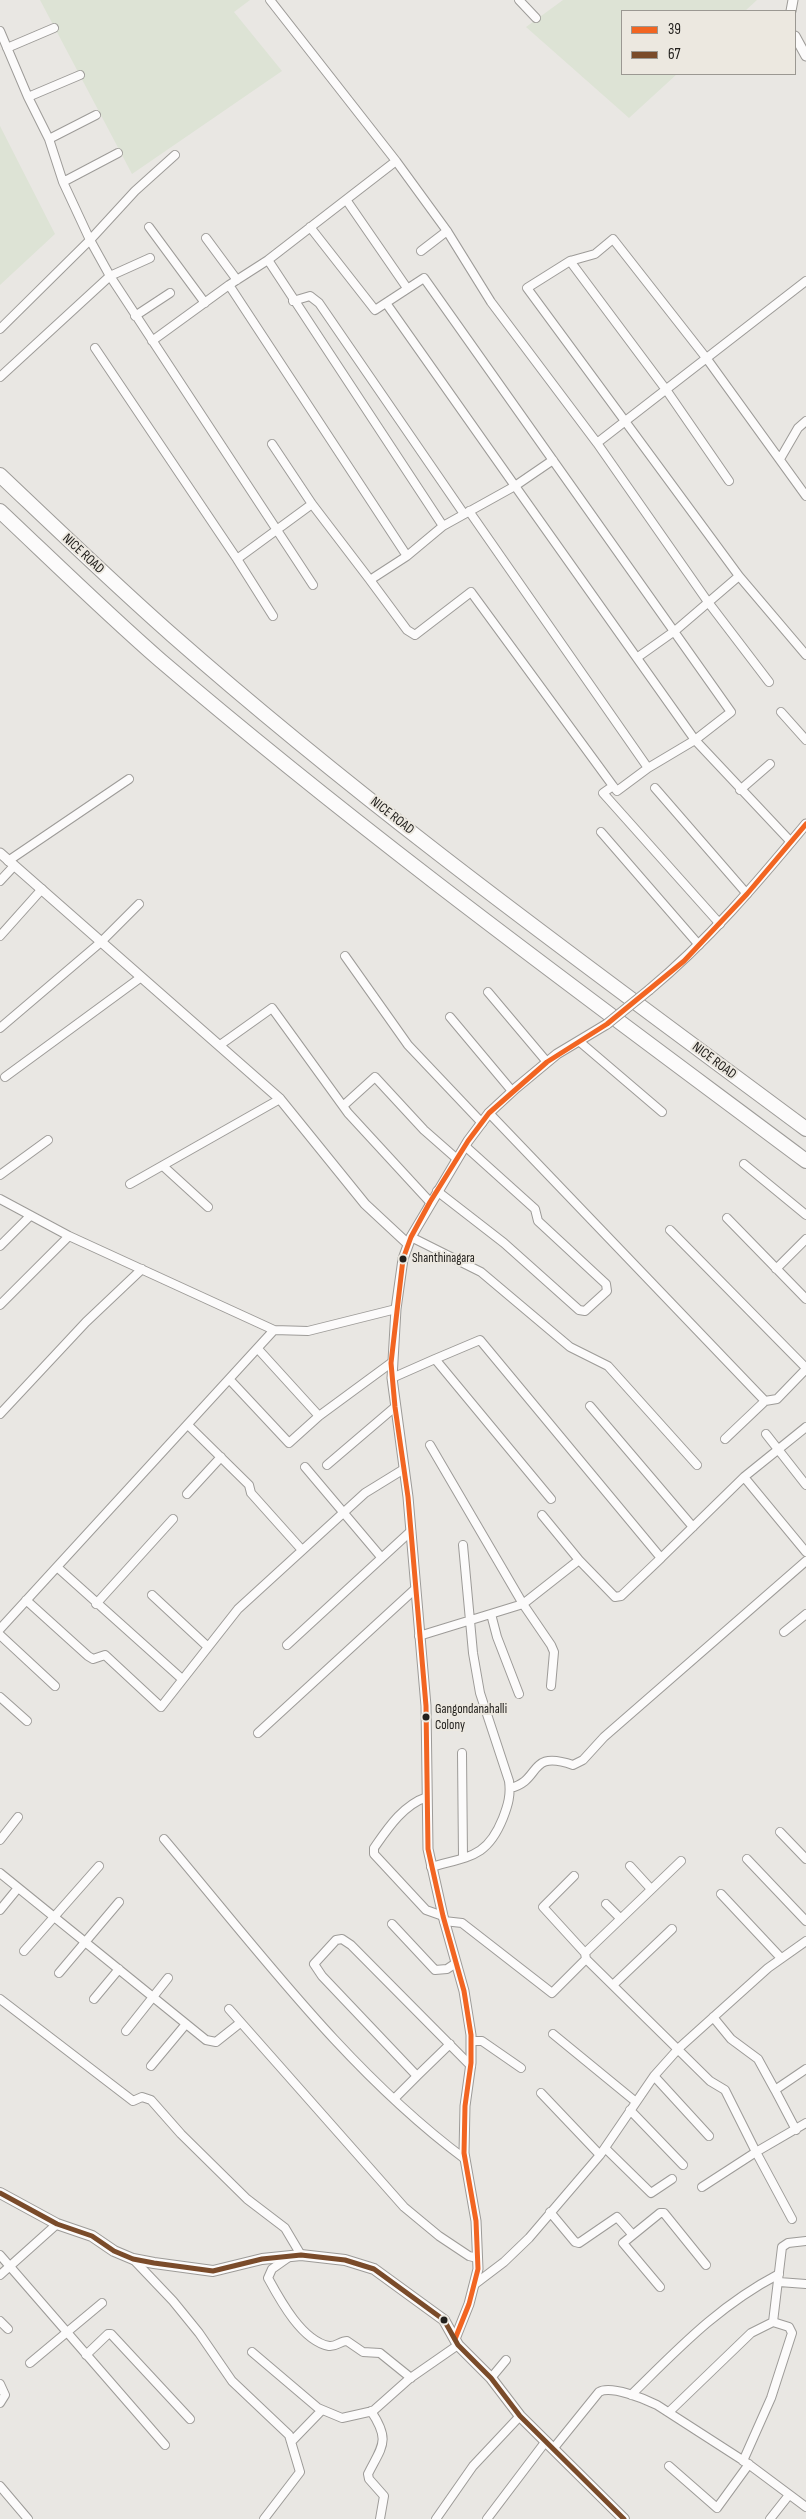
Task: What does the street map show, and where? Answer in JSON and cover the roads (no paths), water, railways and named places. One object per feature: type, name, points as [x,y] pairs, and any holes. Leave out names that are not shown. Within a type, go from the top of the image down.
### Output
[{"type":"highway","name":"NICE ROAD","points":[[0,475],[172,635],[313,753],[406,828],[806,1129]]},
{"type":"highway","name":"NICE ROAD","points":[[0,511],[157,657],[297,774],[392,849],[806,1161]]},
{"type":"main road","points":[[0,2193],[57,2224],[92,2236],[114,2251],[133,2259],[213,2271],[262,2259],[301,2255],[345,2260],[374,2269],[444,2320],[457,2342],[491,2378],[520,2416],[624,2519]]},
{"type":"street","points":[[270,0],[396,161],[447,231],[491,302],[597,443],[708,602],[769,682]]},
{"type":"street","points":[[519,0],[536,18]]},
{"type":"street","points":[[7,48],[54,28]]},
{"type":"street","points":[[0,31],[28,97],[49,139],[63,182],[90,240],[110,276],[313,585]]},
{"type":"street","points":[[796,38],[806,56]]},
{"type":"street","points":[[28,97],[80,75]]},
{"type":"street","points":[[49,139],[96,115]]},
{"type":"street","points":[[63,182],[118,153]]},
{"type":"street","points":[[0,329],[90,240],[135,191],[175,155]]},
{"type":"street","points":[[152,342],[229,285],[268,260],[347,201],[396,161]]},
{"type":"street","points":[[347,201],[407,288]]},
{"type":"street","points":[[149,227],[205,303]]},
{"type":"street","points":[[272,444],[312,504],[407,630],[415,635],[471,592],[617,791],[648,768],[695,740],[731,712],[676,630],[552,460],[424,278],[375,310],[310,227]]},
{"type":"street","points":[[421,251],[447,231]]},
{"type":"street","points":[[206,238],[237,280]]},
{"type":"street","points":[[806,496],[707,359],[613,239],[594,254],[570,261],[527,288],[739,576],[806,655]]},
{"type":"street","points":[[0,377],[110,276],[150,258]]},
{"type":"street","points":[[268,260],[293,301],[443,526]]},
{"type":"street","points":[[570,261],[666,391],[729,481]]},
{"type":"street","points":[[597,443],[806,281]]},
{"type":"street","points":[[229,285],[407,556]]},
{"type":"street","points":[[135,316],[170,293]]},
{"type":"street","points":[[293,301],[310,296],[319,303],[648,768]]},
{"type":"street","points":[[386,302],[695,740],[791,842]]},
{"type":"street","points":[[95,348],[237,559],[273,616]]},
{"type":"street","points":[[780,459],[798,428],[806,421]]},
{"type":"street","points":[[370,580],[407,556],[443,526],[514,486],[552,460]]},
{"type":"street","points":[[237,559],[312,504]]},
{"type":"street","points":[[638,657],[676,630],[739,576]]},
{"type":"street","points":[[781,712],[806,740]]},
{"type":"street","points":[[740,790],[770,764]]},
{"type":"street","points":[[0,881],[11,864],[129,779]]},
{"type":"street","points":[[613,786],[603,793],[720,924]]},
{"type":"street","points":[[655,788],[747,894]]},
{"type":"street","points":[[252,2352],[322,2410],[342,2418],[371,2411],[385,2403],[411,2378],[457,2342],[475,2284],[477,2258],[476,2221],[465,2159],[465,2106],[471,2066],[471,2041],[464,1991],[443,1918],[428,1849],[426,1711],[414,1590],[411,1531],[392,1378],[391,1363],[402,1259],[409,1240],[430,1202],[465,1146],[489,1113],[547,1062],[607,1024],[700,945],[747,894],[806,824]]},
{"type":"street","points":[[601,832],[700,945]]},
{"type":"street","points":[[0,853],[140,978],[280,1098],[365,1204],[409,1240],[481,1272],[570,1347],[608,1366],[697,1465]]},
{"type":"street","points":[[0,936],[42,889]]},
{"type":"street","points":[[0,1028],[101,942],[139,904]]},
{"type":"street","points":[[345,956],[408,1045],[482,1123]]},
{"type":"street","points":[[4,1077],[140,978]]},
{"type":"street","points":[[488,992],[547,1062]]},
{"type":"street","points":[[220,1045],[272,1008],[343,1106],[430,1202]]},
{"type":"street","points":[[450,1017],[512,1091]]},
{"type":"street","points":[[580,1042],[662,1112]]},
{"type":"street","points":[[343,1106],[375,1077],[424,1130],[457,1159]]},
{"type":"street","points":[[130,1184],[280,1098]]},
{"type":"street","points":[[489,1113],[765,1401]]},
{"type":"street","points":[[0,1175],[48,1140]]},
{"type":"street","points":[[437,1191],[504,1243],[579,1310],[585,1311],[607,1291],[606,1284],[538,1221],[535,1209],[465,1146]]},
{"type":"street","points":[[744,1164],[806,1214]]},
{"type":"street","points":[[163,1166],[208,1207]]},
{"type":"street","points":[[0,1199],[29,1217],[274,1330],[308,1331],[396,1309]]},
{"type":"street","points":[[0,1246],[29,1217]]},
{"type":"street","points":[[727,1218],[806,1299]]},
{"type":"street","points":[[670,1230],[806,1369],[777,1399],[765,1401],[725,1439]]},
{"type":"street","points":[[0,1305],[70,1236]]},
{"type":"street","points":[[776,1269],[806,1239]]},
{"type":"street","points":[[0,1414],[86,1322],[142,1269]]},
{"type":"street","points":[[0,1628],[274,1330]]},
{"type":"street","points":[[392,1378],[480,1340],[661,1558]]},
{"type":"street","points":[[258,1349],[319,1416]]},
{"type":"street","points":[[434,1359],[551,1499]]},
{"type":"street","points":[[230,1380],[289,1443],[319,1416],[391,1363]]},
{"type":"street","points":[[590,1406],[693,1527]]},
{"type":"street","points":[[327,1464],[395,1407]]},
{"type":"street","points":[[188,1425],[249,1485],[251,1493],[302,1550]]},
{"type":"street","points":[[542,1515],[579,1560],[615,1597],[621,1596],[744,1477],[806,1428]]},
{"type":"street","points":[[766,1434],[806,1485]]},
{"type":"street","points":[[430,1445],[523,1604],[552,1645],[554,1652],[551,1686]]},
{"type":"street","points":[[187,1494],[221,1457]]},
{"type":"street","points":[[305,1467],[381,1557]]},
{"type":"street","points":[[26,1600],[88,1656],[94,1659],[105,1655],[161,1707],[238,1609],[366,1493],[404,1469]]},
{"type":"street","points":[[744,1477],[806,1552]]},
{"type":"street","points":[[96,1604],[173,1519]]},
{"type":"street","points":[[287,1645],[411,1531]]},
{"type":"street","points":[[431,1866],[485,1850],[496,1838],[507,1808],[510,1788],[480,1693],[470,1621],[463,1545]]},
{"type":"street","points":[[419,1636],[523,1604],[579,1560]]},
{"type":"street","points":[[510,1788],[522,1783],[536,1768],[549,1760],[557,1759],[573,1765],[583,1760],[604,1737],[806,1561]]},
{"type":"street","points":[[57,1567],[96,1604],[182,1679]]},
{"type":"street","points":[[258,1733],[414,1590]]},
{"type":"street","points":[[152,1595],[208,1647]]},
{"type":"street","points":[[491,1614],[496,1637],[519,1694]]},
{"type":"street","points":[[784,1632],[806,1614]]},
{"type":"street","points":[[0,1635],[54,1686]]},
{"type":"street","points":[[0,1697],[27,1721]]},
{"type":"street","points":[[462,1753],[463,1858]]},
{"type":"street","points":[[427,1796],[415,1801],[400,1815],[374,1848],[374,1854],[426,1910],[443,1918],[462,1923],[552,1993],[620,1918],[681,1861]]},
{"type":"street","points":[[0,1840],[18,1817]]},
{"type":"street","points":[[780,1832],[806,1859]]},
{"type":"street","points":[[164,1839],[345,2050],[394,2099],[438,2139],[465,2159]]},
{"type":"street","points":[[747,1859],[806,1921]]},
{"type":"street","points":[[24,1951],[99,1866]]},
{"type":"street","points":[[630,1866],[650,1889]]},
{"type":"street","points":[[0,1873],[210,2042],[216,2042],[240,2023]]},
{"type":"street","points":[[574,1876],[543,1907],[585,1956],[710,2081],[725,2090],[792,2219]]},
{"type":"street","points":[[0,1910],[18,1888]]},
{"type":"street","points":[[721,1894],[780,1958]]},
{"type":"street","points":[[59,1973],[119,1902]]},
{"type":"street","points":[[606,1904],[620,1918]]},
{"type":"street","points":[[392,1924],[435,1970],[447,1970],[456,1963]]},
{"type":"street","points":[[613,1984],[672,1929]]},
{"type":"street","points":[[417,2076],[315,1968],[314,1964],[326,1950],[342,1939],[351,1945],[471,2066]]},
{"type":"street","points":[[475,2284],[504,2262],[602,2152],[654,2076],[679,2048],[780,1958],[806,1940]]},
{"type":"street","points":[[94,1998],[119,1969]]},
{"type":"street","points":[[126,2031],[168,1978]]},
{"type":"street","points":[[0,1999],[133,2101],[142,2097],[151,2100],[181,2134],[247,2199],[285,2228],[301,2255]]},
{"type":"street","points":[[228,2009],[404,2207],[439,2236],[469,2256],[477,2258]]},
{"type":"street","points":[[713,2018],[732,2039],[758,2059],[796,2130]]},
{"type":"street","points":[[151,2066],[186,2024]]},
{"type":"street","points":[[554,2034],[636,2102]]},
{"type":"street","points":[[471,2041],[482,2041],[521,2068]]},
{"type":"street","points":[[394,2099],[450,2044]]},
{"type":"street","points":[[775,2090],[806,2069]]},
{"type":"street","points":[[654,2076],[710,2136]]},
{"type":"street","points":[[541,2093],[602,2152],[651,2193],[672,2179]]},
{"type":"street","points":[[630,2110],[683,2165]]},
{"type":"street","points":[[702,2187],[756,2152],[806,2123]]},
{"type":"street","points":[[550,2212],[575,2242],[579,2243],[617,2217],[632,2234]]},
{"type":"street","points":[[660,2287],[624,2245],[624,2241],[660,2213],[664,2213],[706,2265]]},
{"type":"street","points":[[0,2275],[57,2224]]},
{"type":"street","points":[[773,2322],[782,2247],[788,2243],[806,2241]]},
{"type":"street","points":[[0,2255],[66,2333],[165,2444]]},
{"type":"street","points":[[289,2256],[272,2270],[268,2278],[303,2330],[317,2342],[325,2345],[334,2346],[342,2341],[347,2341],[363,2352],[380,2353],[411,2378]]},
{"type":"street","points":[[133,2259],[179,2307],[232,2381],[289,2435],[300,2472],[264,2519]]},
{"type":"street","points":[[631,2395],[708,2320],[756,2286],[779,2278],[806,2284]]},
{"type":"street","points":[[30,2363],[102,2303]]},
{"type":"street","points":[[0,2321],[8,2330]]},
{"type":"street","points":[[669,2412],[751,2333],[773,2322],[789,2327],[792,2333],[774,2390],[746,2463],[717,2508],[669,2466]]},
{"type":"street","points":[[86,2355],[108,2334],[112,2334],[190,2419]]},
{"type":"street","points":[[491,2378],[506,2360]]},
{"type":"street","points":[[0,2384],[5,2395],[0,2403]]},
{"type":"street","points":[[486,2519],[549,2445],[604,2389],[644,2399],[669,2412],[746,2463],[806,2507]]},
{"type":"street","points":[[292,2441],[322,2410]]},
{"type":"street","points":[[371,2411],[380,2425],[382,2439],[381,2450],[368,2474],[369,2479],[384,2496],[380,2519]]},
{"type":"street","points":[[436,2519],[472,2466],[520,2416]]},
{"type":"street","points":[[0,2486],[28,2519]]},
{"type":"street","points":[[770,2519],[789,2495]]},
{"type":"place","name":"Shanthinagara","points":[[403,1259]]},
{"type":"place","name":"Gangondanahalli Colony","points":[[426,1717]]}]
